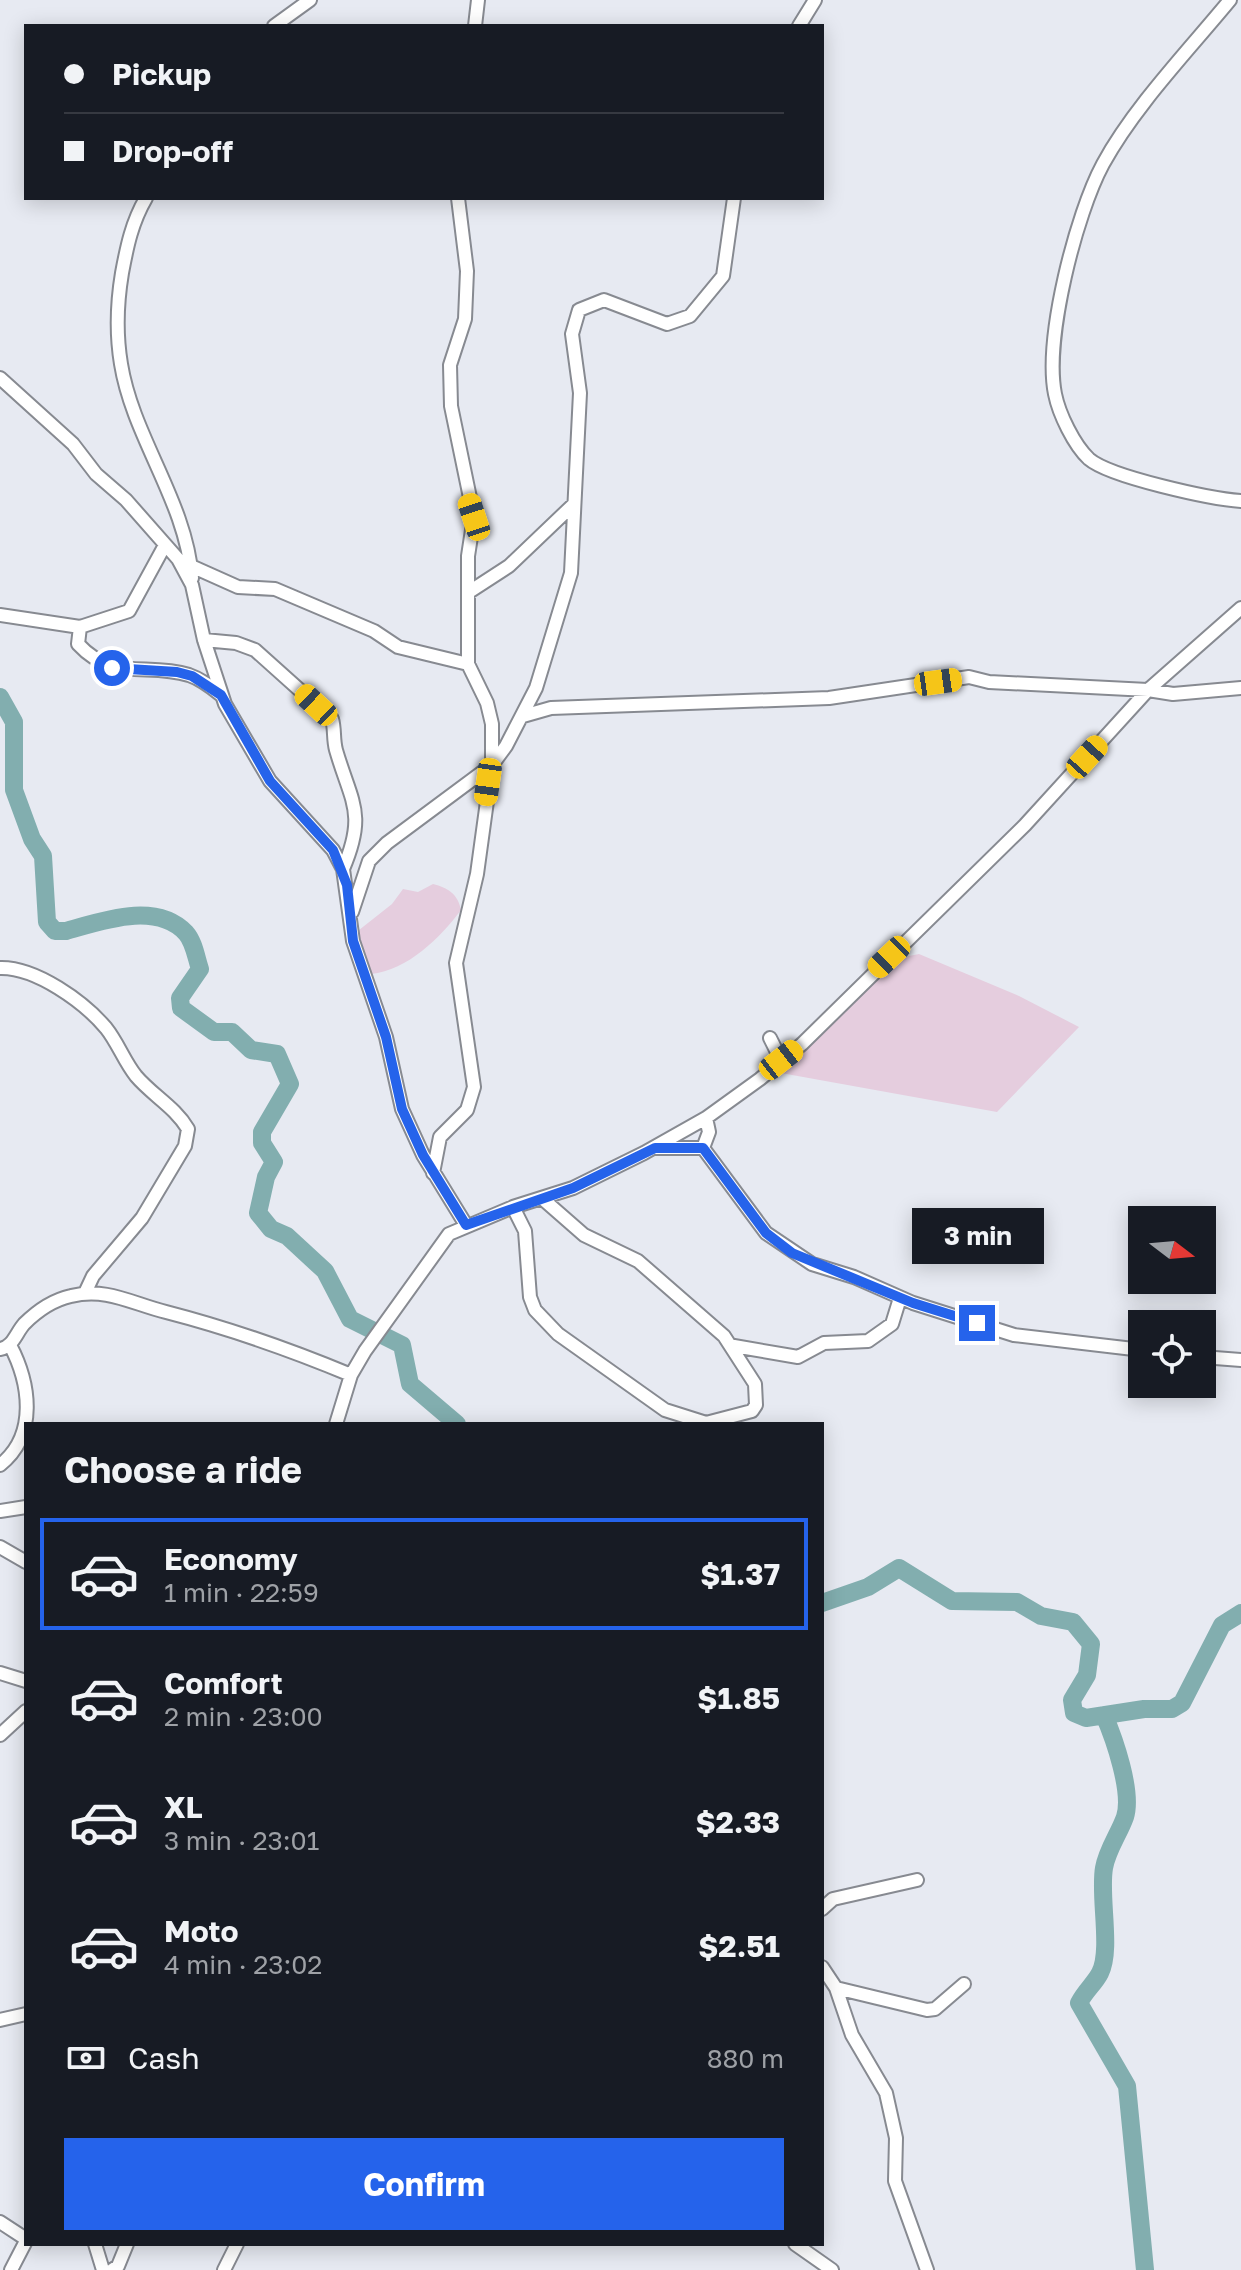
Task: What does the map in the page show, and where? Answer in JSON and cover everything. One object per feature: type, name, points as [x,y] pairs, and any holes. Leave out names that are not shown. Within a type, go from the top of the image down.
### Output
[{"type":"street","points":[[277,24],[310,0]]},
{"type":"street","points":[[475,24],[478,0]]},
{"type":"street","points":[[800,24],[815,0]]},
{"type":"street","points":[[1230,0],[1103,163],[1088,196],[1073,246],[1057,323],[1053,377],[1061,415],[1090,460],[1122,473],[1192,493],[1241,501]]},
{"type":"street","points":[[145,200],[130,232],[120,285],[117,309],[121,366],[171,494],[191,566],[204,640],[221,695],[270,781],[333,850],[343,869],[353,941],[386,1037],[402,1109],[433,1173],[466,1225]]},
{"type":"street","points":[[433,1173],[440,1137],[467,1110],[474,1087],[456,963],[477,874],[492,765],[492,724],[487,703],[468,664],[468,556],[474,517],[451,406],[450,365],[465,319],[467,271],[459,228],[458,200]]},
{"type":"street","points":[[350,920],[369,861],[387,843],[492,765],[523,716],[550,651],[571,573],[580,393],[572,334],[579,310],[609,300],[667,324],[690,316],[723,276],[734,200]]},
{"type":"street","points":[[0,378],[73,444],[96,474],[126,500],[165,545],[192,585]]},
{"type":"street","points":[[469,592],[509,566],[574,504]]},
{"type":"street","points":[[0,615],[80,627],[129,611],[165,545]]},
{"type":"street","points":[[191,566],[238,587],[275,589],[374,631],[398,647],[468,664]]},
{"type":"street","points":[[337,1422],[351,1375],[439,1243],[466,1225],[513,1207],[544,1200],[655,1148],[706,1118],[781,1060],[1025,825],[1148,690],[1241,608]]},
{"type":"street","points":[[80,627],[78,644],[99,662],[112,668],[192,676],[221,695]]},
{"type":"street","points":[[204,640],[236,643],[255,650],[332,719],[335,745],[356,808],[353,839],[343,869]]},
{"type":"street","points":[[523,716],[551,708],[857,696],[969,677],[1173,694],[1241,688]]},
{"type":"street","points":[[0,968],[16,970],[40,980],[89,1010],[107,1030],[137,1077],[164,1100],[188,1129],[185,1146],[142,1218],[93,1276],[85,1293]]},
{"type":"street","points":[[770,1038],[781,1060]]},
{"type":"street","points":[[703,1148],[709,1132],[706,1118]]},
{"type":"street","points":[[655,1148],[703,1148]]},
{"type":"street","points":[[703,1148],[758,1224],[778,1243],[812,1264],[854,1277],[900,1298],[1014,1335],[1128,1348]]},
{"type":"street","points":[[544,1200],[584,1235],[638,1261],[734,1346],[755,1384],[756,1405],[747,1415],[711,1422]]},
{"type":"street","points":[[513,1207],[525,1231],[530,1297],[535,1310],[558,1334],[646,1400],[699,1422]]},
{"type":"street","points":[[0,1465],[20,1440],[26,1413],[26,1377],[5,1347],[36,1313],[63,1298],[85,1293],[113,1295],[162,1312],[198,1318],[351,1375]]},
{"type":"street","points":[[734,1346],[798,1357],[824,1343],[868,1341],[892,1324],[900,1298]]},
{"type":"street","points":[[1216,1358],[1241,1360]]},
{"type":"street","points":[[0,1511],[24,1507]]},
{"type":"street","points":[[0,1547],[24,1561]]},
{"type":"street","points":[[0,1673],[24,1680]]},
{"type":"street","points":[[0,1735],[24,1713]]},
{"type":"street","points":[[824,1907],[833,1899],[917,1880]]},
{"type":"street","points":[[824,1970],[836,1988],[852,2035],[886,2093],[896,2138],[895,2181],[927,2270]]},
{"type":"street","points":[[836,1988],[927,2010],[935,2009],[964,1984]]},
{"type":"street","points":[[0,2020],[24,2014]]},
{"type":"street","points":[[0,2222],[24,2239]]},
{"type":"street","points":[[11,2270],[24,2244]]},
{"type":"street","points":[[96,2246],[103,2270]]},
{"type":"street","points":[[112,2270],[118,2266],[126,2246]]},
{"type":"street","points":[[224,2270],[236,2246]]},
{"type":"street","points":[[798,2246],[832,2270]]},
{"type":"shaded area","points":[[433,884],[452,892],[461,910],[422,951],[398,966],[371,974],[354,934],[392,904],[403,889],[418,892]]},
{"type":"shaded area","points":[[919,954],[1019,996],[1079,1027],[997,1112],[781,1073],[894,959]]},
{"type":"waterway","points":[[0,697],[14,722],[14,790],[32,839],[43,856],[47,922],[55,931],[66,931],[112,919],[144,916],[174,923],[186,933],[200,969],[180,998],[181,1008],[214,1032],[232,1032],[251,1050],[277,1054],[290,1084],[262,1132],[262,1143],[274,1162],[266,1177],[258,1213],[271,1229],[287,1236],[325,1271],[350,1319],[402,1345],[410,1384],[455,1422]]},
{"type":"waterway","points":[[824,1602],[868,1587],[899,1568],[952,1601],[1017,1602],[1041,1616],[1073,1622],[1091,1644],[1087,1675],[1072,1700],[1074,1713],[1086,1718],[1144,1709],[1172,1709],[1182,1703],[1222,1625],[1241,1613]]},
{"type":"waterway","points":[[1104,1715],[1121,1765],[1127,1806],[1104,1868],[1103,1963],[1098,1977],[1079,2003],[1127,2086],[1145,2270]]},
{"type":"route","points":[[112,668],[177,672],[204,682],[221,695],[270,781],[333,850],[343,869],[353,941],[386,1037],[402,1109],[423,1155],[466,1225],[513,1207],[544,1200],[655,1148],[703,1148],[758,1224],[792,1253],[812,1264],[854,1277],[913,1303],[977,1323]]}]
